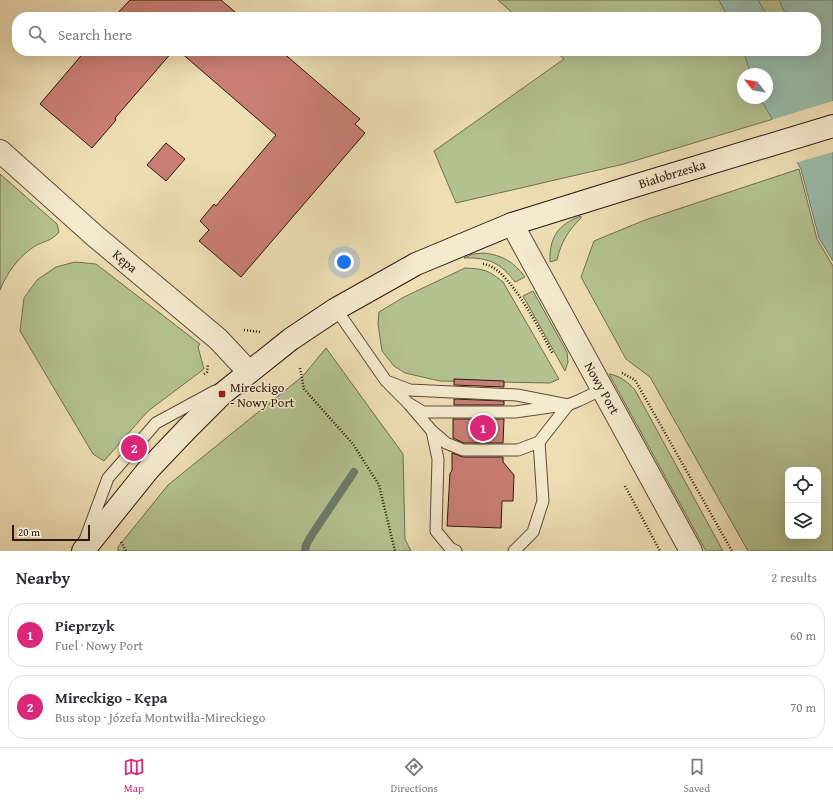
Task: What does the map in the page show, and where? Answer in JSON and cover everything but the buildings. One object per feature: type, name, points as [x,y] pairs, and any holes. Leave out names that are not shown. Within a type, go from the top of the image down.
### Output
[{"type":"main road","name":"Białobrzeska","points":[[82,551],[148,470],[222,394],[291,339],[336,309],[416,264],[512,224],[833,126]]},
{"type":"main road","name":"Kępa","points":[[0,151],[96,236],[218,339],[249,372]]},
{"type":"main road","name":"Nowy Port","points":[[512,224],[692,551]]},
{"type":"lane","points":[[336,309],[386,381],[408,403],[432,431],[446,443],[463,450],[518,450],[539,442],[568,405]]},
{"type":"lane","points":[[386,381],[410,390],[517,395],[568,405]]},
{"type":"lane","points":[[408,403],[423,412],[515,412],[568,405],[603,389]]},
{"type":"lane","points":[[432,431],[438,459],[436,531],[450,548],[456,551]]},
{"type":"lane","points":[[514,551],[533,532],[543,501],[539,442]]},
{"type":"path","points":[[480,264],[488,264],[503,274],[516,291]]},
{"type":"path","points":[[300,368],[304,389],[353,444],[379,485],[395,551]]},
{"type":"path","points":[[616,370],[635,380],[732,551]]},
{"type":"green space","points":[[498,0],[833,0],[833,101],[624,164],[456,203],[434,151],[564,59],[561,56],[821,56],[821,12],[511,12]]},
{"type":"green space","points":[[799,169],[817,239],[833,266],[833,551],[748,551],[650,377],[626,359],[581,277],[594,241],[645,220]]},
{"type":"green space","points":[[0,174],[57,224],[59,232],[54,237],[29,250],[10,271],[0,290]]},
{"type":"green space","points":[[581,216],[566,237],[557,260],[550,262],[551,246],[556,233],[566,223]]},
{"type":"green space","points":[[484,253],[496,255],[507,260],[512,263],[525,277],[515,282],[510,275],[493,262],[473,258],[464,258],[473,254]]},
{"type":"green space","points":[[75,262],[96,264],[200,344],[198,347],[204,369],[148,411],[104,461],[93,454],[20,331],[24,298],[37,280],[56,267]]},
{"type":"green space","points":[[465,268],[486,271],[503,282],[559,379],[550,383],[440,381],[405,373],[394,366],[382,351],[378,324],[379,312],[404,297]]},
{"type":"green space","points":[[533,291],[567,352],[568,362],[565,371],[523,296]]},
{"type":"green space","points":[[326,348],[403,454],[405,539],[411,551],[118,551],[118,547],[168,485],[303,376]]},
{"type":"green space","points":[[609,374],[623,379],[635,390],[723,551],[706,551]]},
{"type":"shaded area","points":[[719,0],[758,0],[765,12],[725,12]]},
{"type":"shaded area","points":[[779,0],[833,0],[833,261],[819,238],[801,169],[763,104],[773,104],[773,68],[749,68],[745,56],[821,56],[821,12],[785,12]]},
{"type":"pier","points":[[833,101],[833,152],[795,163],[771,120]]},
{"type":"waterway","points":[[305,551],[306,545],[313,533],[354,472]]},
{"type":"place","name":"Mireckigo - Nowy Port","points":[[222,394]]},
{"type":"place","name":"Pieprzyk","points":[[483,428]]},
{"type":"place","name":"Mireckigo - Kępa","points":[[134,448]]}]
